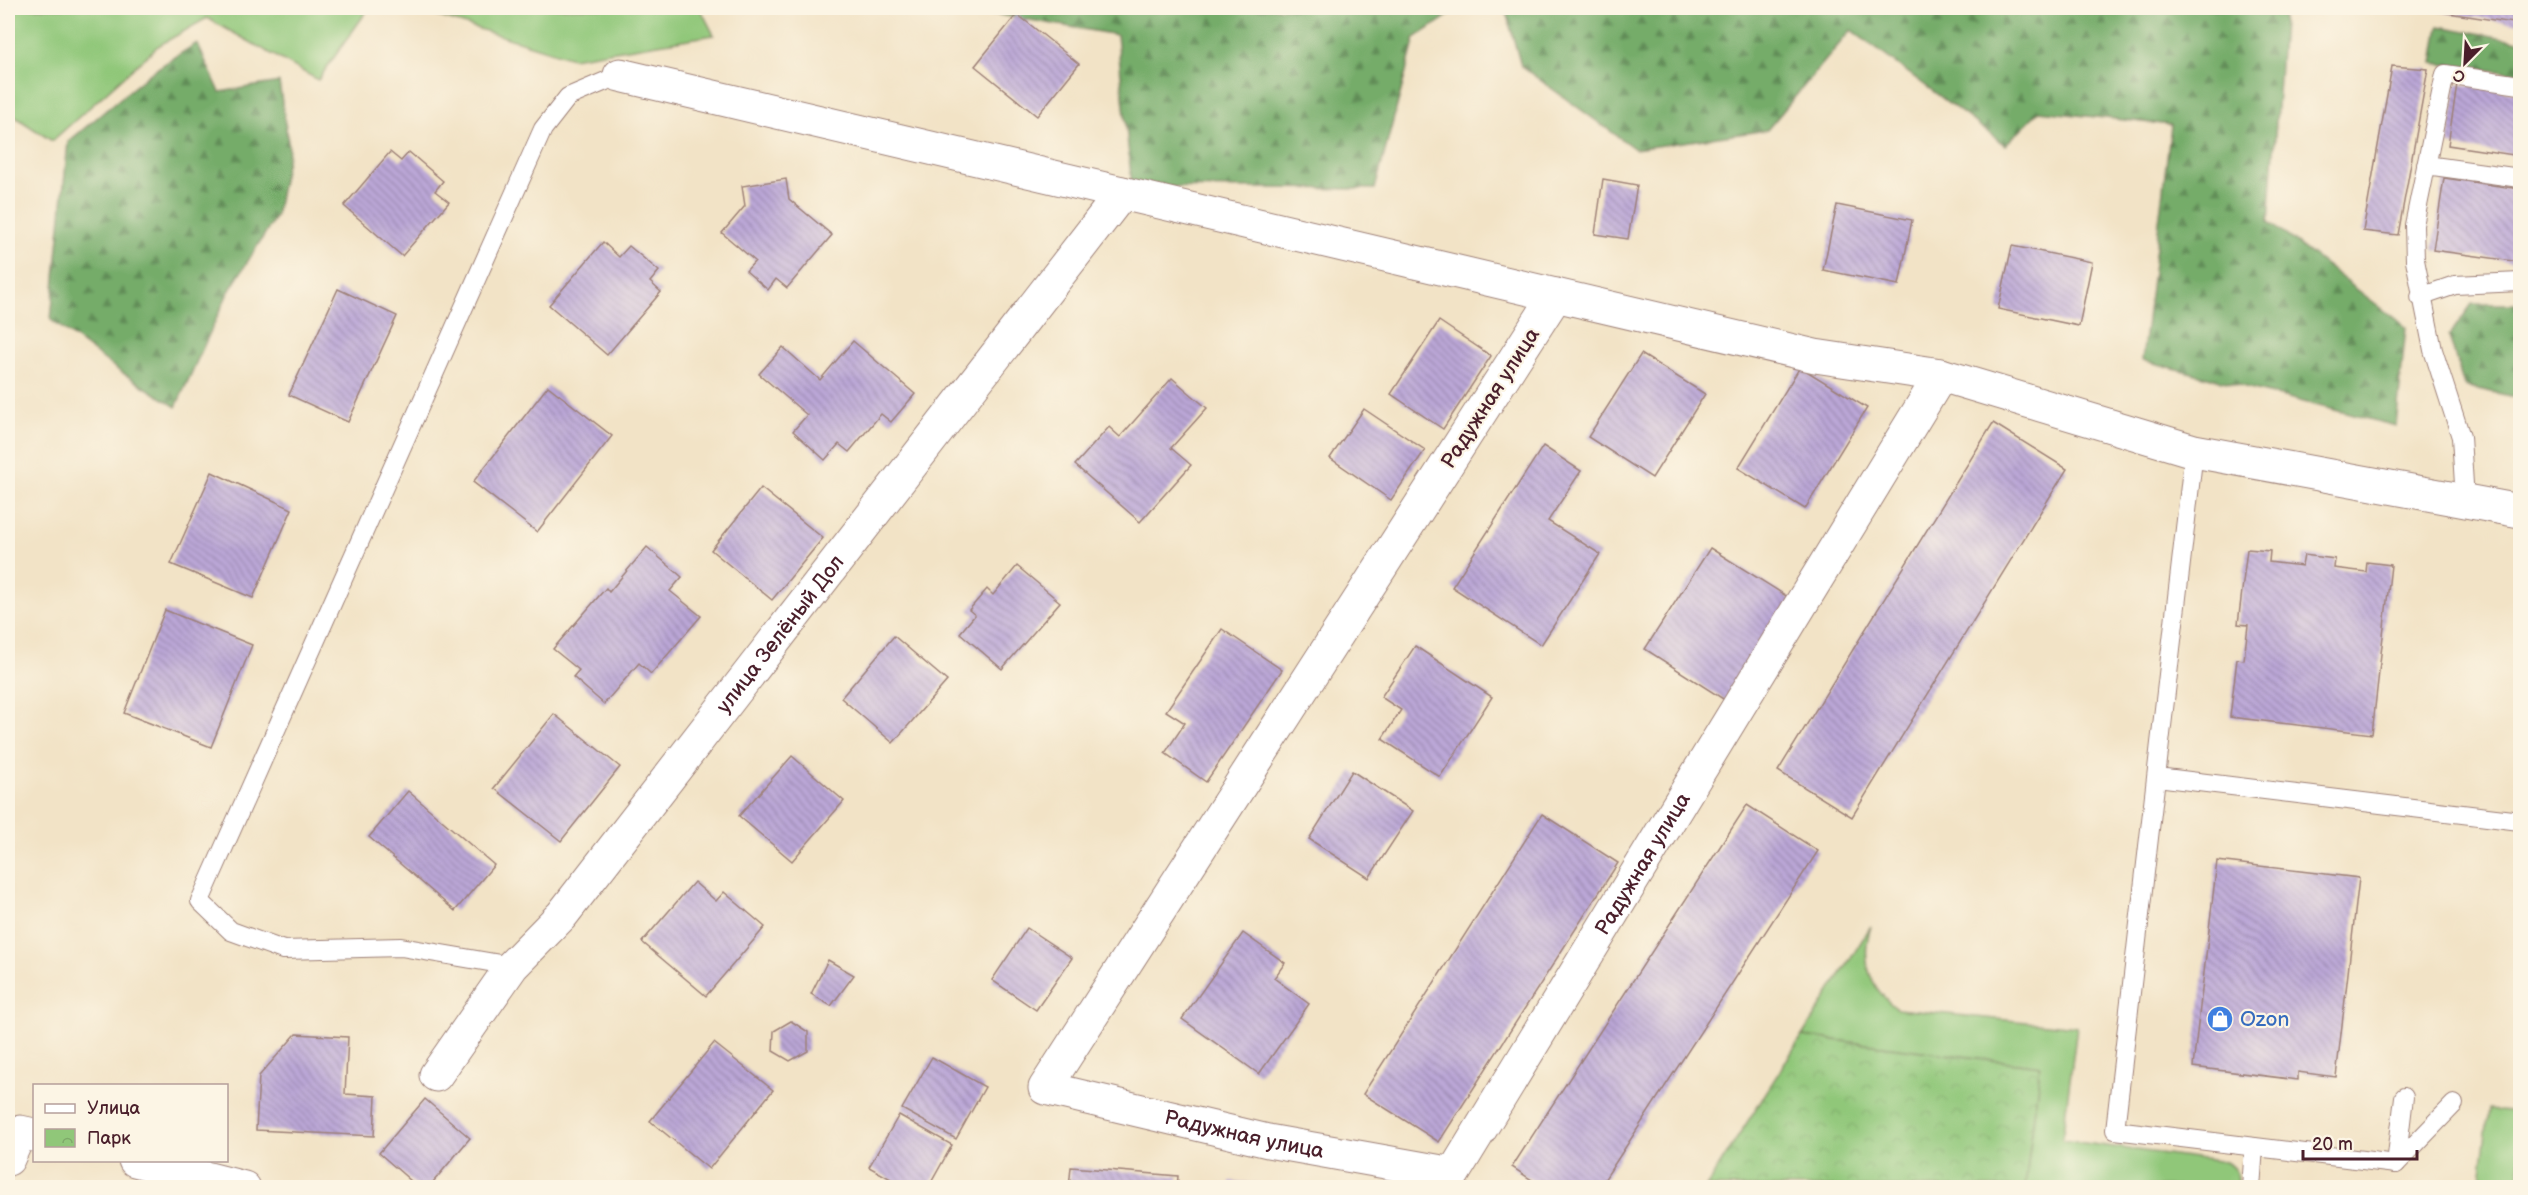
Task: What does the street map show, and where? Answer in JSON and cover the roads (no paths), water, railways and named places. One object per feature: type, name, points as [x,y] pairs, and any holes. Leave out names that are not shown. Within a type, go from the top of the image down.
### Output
[{"type":"street","points":[[620,75],[1815,356],[1941,375],[2194,451],[2520,511]]},
{"type":"street","name":"улица Зелёный Дол","points":[[436,1075],[512,966],[562,915],[582,890],[1122,193]]},
{"type":"street","name":"Радужная улица","points":[[1556,295],[1045,1088],[1268,1141],[1453,1174],[1941,375]]},
{"type":"street","points":[[139,1162],[244,1188]]},
{"type":"lane","points":[[2465,500],[2461,437],[2433,350],[2420,297],[2415,260],[2414,225],[2445,74],[2520,85]]},
{"type":"lane","points":[[512,966],[401,947],[283,950],[231,931],[200,901],[543,129],[568,97],[620,75]]},
{"type":"lane","points":[[2426,165],[2520,178]]},
{"type":"lane","points":[[2420,297],[2456,285],[2520,282]]},
{"type":"lane","points":[[2194,451],[2115,1130],[2396,1164]]},
{"type":"lane","points":[[2157,777],[2520,821]]},
{"type":"lane","points":[[2396,1164],[2404,1097]]},
{"type":"lane","points":[[2396,1164],[2454,1104]]},
{"type":"lane","points":[[2251,1188],[2254,1147]]},
{"type":"place","name":"Ozon","points":[[2220,1019]]}]
